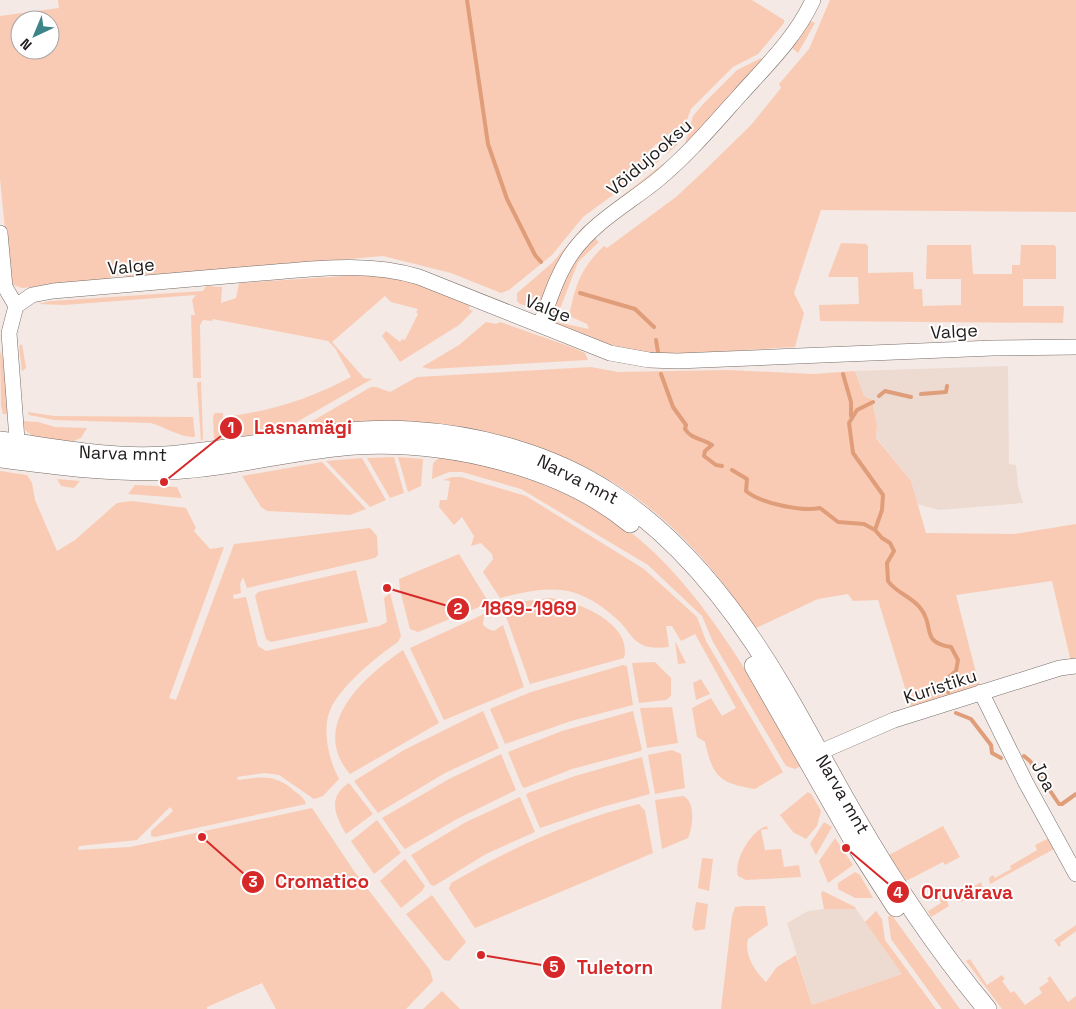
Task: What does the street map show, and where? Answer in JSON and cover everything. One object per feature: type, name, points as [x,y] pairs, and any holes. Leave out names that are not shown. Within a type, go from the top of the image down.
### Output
[{"type":"main road","name":"Narva mnt","points":[[9,451],[108,456],[160,456],[228,450],[327,435],[395,431],[448,434],[542,459],[609,492],[670,540],[719,596],[754,644],[781,685],[813,755],[875,876],[920,942],[971,1009]]},
{"type":"main road","name":"Narva mnt","points":[[813,755],[930,936],[987,1009]]},
{"type":"street","name":"Võidujooksu","points":[[540,326],[560,274],[579,245],[596,227],[655,181],[690,150],[790,39],[801,24],[813,0]]},
{"type":"street","points":[[0,233],[5,287],[16,306],[10,333],[9,451]]},
{"type":"street","name":"Valge","points":[[16,306],[32,295],[53,291],[310,270],[371,267],[395,269],[419,277],[610,353],[663,361],[993,348],[1076,347]]},
{"type":"street","name":"Kuristiku","points":[[813,755],[894,720],[981,692],[1076,666]]},
{"type":"street","name":"Joa","points":[[981,692],[1023,777],[1076,874]]},
{"type":"shaded area","points":[[58,0],[752,0],[784,20],[784,23],[758,54],[733,67],[691,109],[678,144],[667,154],[656,144],[644,157],[660,157],[659,161],[583,217],[552,255],[509,290],[501,293],[451,273],[383,256],[131,278],[119,275],[103,280],[22,288],[13,285],[10,279],[0,179],[0,16],[10,15],[10,60],[60,60],[60,10],[44,10],[59,8]]},
{"type":"shaded area","points":[[830,0],[1076,0],[1076,212],[821,210],[794,293],[804,313],[795,347],[665,355],[635,353],[556,326],[552,321],[589,329],[587,324],[569,316],[577,286],[589,262],[604,246],[607,248],[676,197],[751,125],[781,88],[779,84],[809,49]]},
{"type":"shaded area","points":[[809,20],[815,23],[798,53],[791,47]]},
{"type":"shaded area","points":[[761,58],[763,62],[684,148],[693,116],[704,103],[737,70]]},
{"type":"shaded area","points":[[664,163],[665,166],[609,210],[539,310],[520,304],[517,301],[517,293],[552,263],[583,227]]},
{"type":"shaded area","points":[[593,236],[599,242],[578,262],[558,314],[551,314],[567,270]]},
{"type":"shaded area","points":[[841,243],[866,244],[868,246],[868,273],[913,272],[914,289],[922,289],[923,306],[961,305],[961,279],[926,279],[927,245],[971,245],[973,274],[1012,274],[1012,265],[1020,265],[1021,245],[1054,245],[1056,247],[1056,279],[1023,279],[1023,306],[1062,306],[1064,307],[1063,323],[820,321],[819,305],[859,304],[858,277],[828,277]]},
{"type":"shaded area","points":[[375,274],[402,278],[470,304],[469,309],[473,311],[459,325],[400,362],[382,336],[386,331],[400,342],[402,339],[405,340],[418,314],[416,312],[418,309],[391,302],[385,296],[332,342],[364,378],[372,379],[281,431],[214,440],[213,416],[215,413],[223,413],[223,417],[273,408],[305,398],[351,377],[335,348],[328,341],[213,319],[212,321],[203,320],[200,325],[201,378],[193,378],[191,315],[195,315],[192,300],[196,295],[64,305],[38,304],[51,301],[203,291],[206,286],[222,287],[221,303],[236,298],[239,283]]},
{"type":"shaded area","points":[[486,322],[496,324],[500,322],[574,348],[585,353],[588,360],[431,369],[422,367],[459,345]]},
{"type":"shaded area","points":[[22,344],[26,368],[22,371],[19,346]]},
{"type":"shaded area","points":[[0,351],[4,361],[8,414],[3,414],[1,406]]},
{"type":"shaded area","points":[[1008,366],[1009,464],[1016,465],[1018,486],[1023,503],[939,510],[917,504],[911,481],[876,437],[877,425],[872,400],[864,396],[855,371]]},
{"type":"shaded area","points":[[591,367],[618,372],[728,370],[813,374],[855,371],[864,396],[872,400],[877,425],[876,438],[911,481],[926,533],[1014,534],[1076,524],[1076,666],[1072,666],[1052,581],[956,595],[981,692],[913,714],[878,600],[853,601],[848,594],[818,599],[754,629],[713,571],[663,519],[605,477],[573,462],[540,450],[523,447],[290,434],[371,387],[390,392],[417,377]]},
{"type":"shaded area","points":[[201,381],[203,439],[201,441],[197,383]]},
{"type":"shaded area","points":[[28,412],[54,416],[193,417],[195,437],[179,434],[151,423],[54,420],[29,415]]},
{"type":"shaded area","points":[[22,421],[38,422],[55,427],[87,428],[81,438],[68,443],[35,438],[25,430]]},
{"type":"shaded area","points":[[394,457],[404,493],[390,498],[367,458]]},
{"type":"shaded area","points":[[398,457],[423,459],[421,486],[408,492]]},
{"type":"shaded area","points":[[440,457],[490,467],[562,492],[608,516],[656,554],[704,609],[726,640],[766,704],[801,766],[795,769],[786,766],[713,642],[702,616],[648,565],[521,489],[462,472],[449,472],[432,479],[433,463]]},
{"type":"shaded area","points":[[362,458],[386,500],[370,507],[326,461]]},
{"type":"shaded area","points":[[322,462],[366,509],[350,515],[267,511],[261,507],[242,476]]},
{"type":"shaded area","points":[[0,471],[27,475],[32,483],[35,500],[57,551],[75,540],[117,503],[132,501],[186,508],[196,528],[194,531],[210,549],[224,547],[169,698],[176,700],[234,544],[370,528],[377,536],[378,555],[375,558],[247,588],[243,577],[240,584],[241,593],[233,595],[234,599],[246,597],[258,646],[266,651],[379,626],[387,622],[384,598],[390,593],[401,636],[398,642],[370,663],[351,681],[331,708],[326,735],[329,754],[339,779],[323,796],[314,799],[279,775],[265,773],[237,777],[238,780],[267,778],[279,781],[286,784],[304,799],[306,804],[155,837],[151,836],[151,831],[173,811],[170,807],[137,840],[79,846],[78,850],[130,847],[312,808],[354,871],[430,970],[433,981],[406,1009],[276,1009],[262,983],[207,1007],[207,1009],[0,1009]]},
{"type":"shaded area","points":[[461,477],[526,496],[644,569],[697,617],[706,641],[783,772],[755,789],[726,781],[715,771],[705,742],[697,737],[692,708],[711,698],[722,716],[736,708],[695,634],[681,641],[672,626],[666,626],[669,647],[650,647],[636,641],[621,623],[605,609],[585,597],[572,592],[545,590],[500,598],[483,572],[493,559],[492,554],[481,543],[471,546],[474,536],[462,517],[454,525],[439,507],[440,500],[447,500],[450,481],[443,480]]},
{"type":"shaded area","points":[[57,479],[80,481],[74,488],[61,486]]},
{"type":"shaded area","points":[[135,485],[177,487],[182,498],[128,494]]},
{"type":"shaded area","points":[[459,554],[489,603],[418,632],[410,629],[399,579]]},
{"type":"shaded area","points":[[356,570],[368,622],[271,642],[266,639],[255,596],[258,592]]},
{"type":"shaded area","points":[[550,598],[588,609],[612,624],[620,634],[625,645],[624,658],[530,684],[503,608],[526,601]]},
{"type":"shaded area","points":[[484,614],[483,625],[488,629],[494,631],[503,625],[524,687],[444,720],[410,648]]},
{"type":"shaded area","points":[[675,641],[686,663],[678,664]]},
{"type":"shaded area","points":[[403,650],[439,723],[350,774],[339,756],[335,738],[338,720],[346,703],[358,688],[373,673]]},
{"type":"shaded area","points":[[655,662],[671,678],[671,696],[666,700],[639,703],[632,663]]},
{"type":"shaded area","points":[[623,665],[627,666],[633,705],[571,721],[505,744],[490,709],[531,692]]},
{"type":"shaded area","points":[[701,679],[710,694],[696,700],[693,683]]},
{"type":"shaded area","points":[[672,707],[678,743],[647,748],[640,708]]},
{"type":"shaded area","points":[[483,711],[499,748],[445,773],[378,813],[354,781],[404,750]]},
{"type":"shaded area","points":[[633,711],[642,750],[572,769],[524,788],[522,786],[508,752],[562,731]]},
{"type":"shaded area","points":[[672,750],[681,754],[685,788],[655,794],[648,755]]},
{"type":"shaded area","points":[[501,754],[516,790],[457,819],[405,849],[382,818],[449,779]]},
{"type":"shaded area","points":[[642,757],[650,794],[602,807],[540,828],[526,795],[528,793],[575,776]]},
{"type":"shaded area","points":[[349,783],[373,814],[346,834],[336,814],[335,801],[342,788]]},
{"type":"shaded area","points":[[808,792],[812,795],[821,811],[817,826],[806,839],[793,832],[780,815]]},
{"type":"shaded area","points":[[683,796],[690,803],[692,809],[692,822],[688,838],[662,849],[655,800]]},
{"type":"shaded area","points":[[520,797],[535,832],[486,854],[434,886],[431,885],[411,855],[466,822]]},
{"type":"shaded area","points":[[639,804],[645,811],[653,853],[475,928],[449,889],[451,883],[518,847],[565,827]]},
{"type":"shaded area","points":[[377,820],[401,853],[374,874],[351,841]]},
{"type":"shaded area","points":[[824,822],[832,827],[816,855],[810,844]]},
{"type":"shaded area","points":[[767,826],[768,829],[761,830],[765,850],[781,849],[784,867],[799,865],[801,877],[746,880],[738,876],[738,862],[745,846],[755,833]]},
{"type":"shaded area","points":[[943,826],[960,857],[945,865],[943,862],[906,881],[889,855]]},
{"type":"shaded area","points":[[835,838],[853,865],[828,883],[819,861]]},
{"type":"shaded area","points":[[1049,838],[1054,849],[990,884],[989,878],[993,875],[995,878],[1011,869],[1010,866],[1037,850],[1035,845]]},
{"type":"shaded area","points":[[702,858],[713,859],[709,891],[698,888]]},
{"type":"shaded area","points":[[405,859],[425,886],[422,891],[401,908],[380,881]]},
{"type":"shaded area","points":[[855,872],[860,875],[873,898],[855,898],[838,889],[838,883]]},
{"type":"shaded area","points":[[981,882],[983,889],[961,902],[957,896]]},
{"type":"shaded area","points":[[914,886],[928,911],[941,903],[937,894],[940,891],[943,892],[949,906],[931,917]]},
{"type":"shaded area","points":[[823,891],[856,909],[824,909],[821,893]]},
{"type":"shaded area","points":[[432,895],[466,942],[449,961],[444,960],[406,914]]},
{"type":"shaded area","points":[[696,902],[708,904],[705,929],[695,931],[692,927]]},
{"type":"shaded area","points":[[765,906],[768,925],[748,939],[747,951],[754,967],[766,982],[777,967],[796,955],[812,1005],[902,974],[865,922],[876,911],[882,919],[885,940],[936,1009],[721,1009],[732,916],[735,907]]},
{"type":"shaded area","points":[[856,909],[902,974],[812,1005],[787,923],[808,911]]},
{"type":"shaded area","points":[[891,914],[960,1009],[942,1009],[891,939],[888,917]]},
{"type":"shaded area","points":[[1076,925],[1076,931],[1060,943],[1059,947],[1054,940]]},
{"type":"shaded area","points":[[970,959],[987,985],[1002,975],[1005,979],[1002,981],[1011,993],[1014,991],[1025,1005],[1042,993],[1039,988],[1049,981],[1047,979],[1050,976],[1068,1002],[1076,996],[1076,1009],[1002,1009],[966,961]]},
{"type":"shaded area","points":[[442,991],[460,1009],[423,1009]]},
{"type":"waterway","points":[[467,0],[488,144],[507,199],[535,255],[541,262]]},
{"type":"waterway","points":[[580,293],[635,309],[654,327]]},
{"type":"waterway","points":[[656,340],[658,352]]},
{"type":"waterway","points":[[661,374],[673,407],[686,425],[685,429],[694,437],[712,445],[705,451],[704,456],[716,465],[722,466]]},
{"type":"waterway","points":[[843,374],[851,402],[851,416]]},
{"type":"waterway","points":[[921,394],[946,392],[947,386]]},
{"type":"waterway","points":[[879,396],[885,391],[911,397]]},
{"type":"waterway","points":[[873,402],[857,410],[849,423],[853,453],[883,495],[882,510],[875,530]]},
{"type":"waterway","points":[[732,470],[747,479],[746,491],[752,495],[771,503],[792,508],[820,508],[838,522],[864,524],[875,530],[890,543],[894,551],[887,563],[888,581],[895,589],[918,605],[925,616],[932,638],[941,645],[951,647],[958,660],[956,671],[949,677],[948,692]]},
{"type":"waterway","points":[[956,713],[971,719],[991,745],[992,753],[1001,758]]},
{"type":"waterway","points":[[1024,756],[1030,761],[1059,804],[1062,804],[1076,794]]},
{"type":"place","name":"Lasnamägi","points":[[164,482]]},
{"type":"place","name":"1869-1969","points":[[387,588]]},
{"type":"place","name":"Cromatico","points":[[202,837]]},
{"type":"place","name":"Oruvärava","points":[[846,848]]},
{"type":"place","name":"Tuletorn","points":[[481,955]]}]
